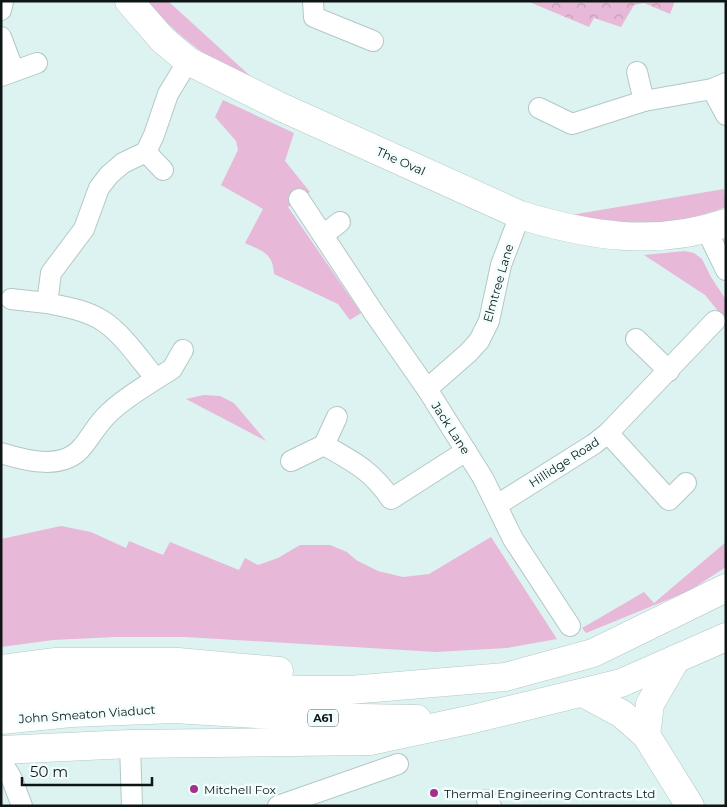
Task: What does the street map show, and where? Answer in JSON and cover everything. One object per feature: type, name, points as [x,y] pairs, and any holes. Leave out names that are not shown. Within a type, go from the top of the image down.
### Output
[{"type":"main road","name":"The Oval","points":[[129,1],[164,40],[188,60],[281,107],[520,215],[558,226],[614,236],[643,237],[716,226]]},
{"type":"main road","name":"A61","points":[[174,696],[301,690],[350,690],[377,686],[505,677],[590,654],[726,588]]},
{"type":"main road","name":"A61","points":[[174,696],[304,717],[473,719],[621,683],[726,637]]},
{"type":"main road","points":[[646,735],[650,704],[676,659]]},
{"type":"main road","points":[[1,669],[56,662],[178,662],[299,673],[377,686]]},
{"type":"main road","name":"John Smeaton Viaduct","points":[[1,695],[64,686],[117,684],[174,696]]},
{"type":"main road","points":[[583,693],[622,714],[646,735],[690,806]]},
{"type":"main road","name":"John Smeaton Viaduct","points":[[1,720],[71,713],[174,696]]},
{"type":"main road","points":[[3,762],[130,744],[370,741],[473,719]]},
{"type":"street","points":[[1,10],[3,1]]},
{"type":"street","points":[[313,1],[314,17],[373,42]]},
{"type":"street","points":[[1,37],[8,74],[37,63]]},
{"type":"street","points":[[47,303],[52,274],[84,229],[99,188],[109,175],[124,163],[146,152],[168,94],[188,60]]},
{"type":"street","points":[[637,72],[644,101]]},
{"type":"street","points":[[539,108],[572,124],[644,101],[719,86],[726,115]]},
{"type":"street","points":[[146,152],[163,170]]},
{"type":"street","name":"Jack Lane","points":[[299,199],[484,478],[513,539],[570,626]]},
{"type":"street","name":"Elmtree Lane","points":[[426,388],[468,353],[479,341],[490,321],[501,265],[520,215]]},
{"type":"street","points":[[323,235],[340,222]]},
{"type":"street","points":[[716,226],[726,270]]},
{"type":"street","points":[[11,298],[72,308],[88,313],[103,321],[115,331],[156,379]]},
{"type":"street","name":"Hillidge Road","points":[[497,505],[594,444],[608,433],[715,322]]},
{"type":"street","points":[[636,339],[669,371]]},
{"type":"street","points":[[1,453],[42,463],[74,455],[83,447],[98,425],[110,412],[172,369],[184,350]]},
{"type":"street","points":[[291,461],[324,445],[337,417]]},
{"type":"street","points":[[608,433],[669,500],[686,483]]},
{"type":"street","points":[[324,445],[364,469],[379,482],[396,507],[466,451]]},
{"type":"street","points":[[130,744],[132,806]]},
{"type":"street","points":[[3,762],[22,806]]},
{"type":"street","points":[[278,806],[398,764]]},
{"type":"green space","points":[[146,1],[168,1],[258,83],[195,47],[169,25]]},
{"type":"green space","points":[[527,1],[675,1],[670,14],[644,3],[634,5],[621,27],[594,18],[589,27]]},
{"type":"green space","points":[[223,100],[294,133],[285,161],[310,192],[288,207],[361,313],[350,320],[338,304],[274,274],[269,257],[245,243],[263,209],[221,185],[238,150],[236,141],[215,117]]},
{"type":"green space","points":[[724,189],[726,207],[702,215],[665,223],[653,225],[621,224],[571,215]]},
{"type":"green space","points":[[685,251],[694,253],[702,259],[726,300],[726,315],[723,317],[705,295],[644,255]]},
{"type":"green space","points":[[204,395],[220,396],[234,403],[266,441],[186,399]]},
{"type":"green space","points":[[61,526],[91,532],[126,548],[129,541],[163,555],[170,542],[239,570],[245,558],[258,565],[278,558],[300,545],[330,545],[347,552],[356,560],[378,571],[403,577],[429,574],[491,537],[557,639],[507,648],[436,652],[185,637],[116,637],[53,640],[1,647],[1,539]]},
{"type":"green space","points":[[726,542],[726,567],[689,591],[586,633],[582,628],[644,592],[654,603]]},
{"type":"place","name":"Mitchell Fox","points":[[194,789]]},
{"type":"place","name":"Thermal Engineering Contracts Ltd","points":[[434,793]]}]
